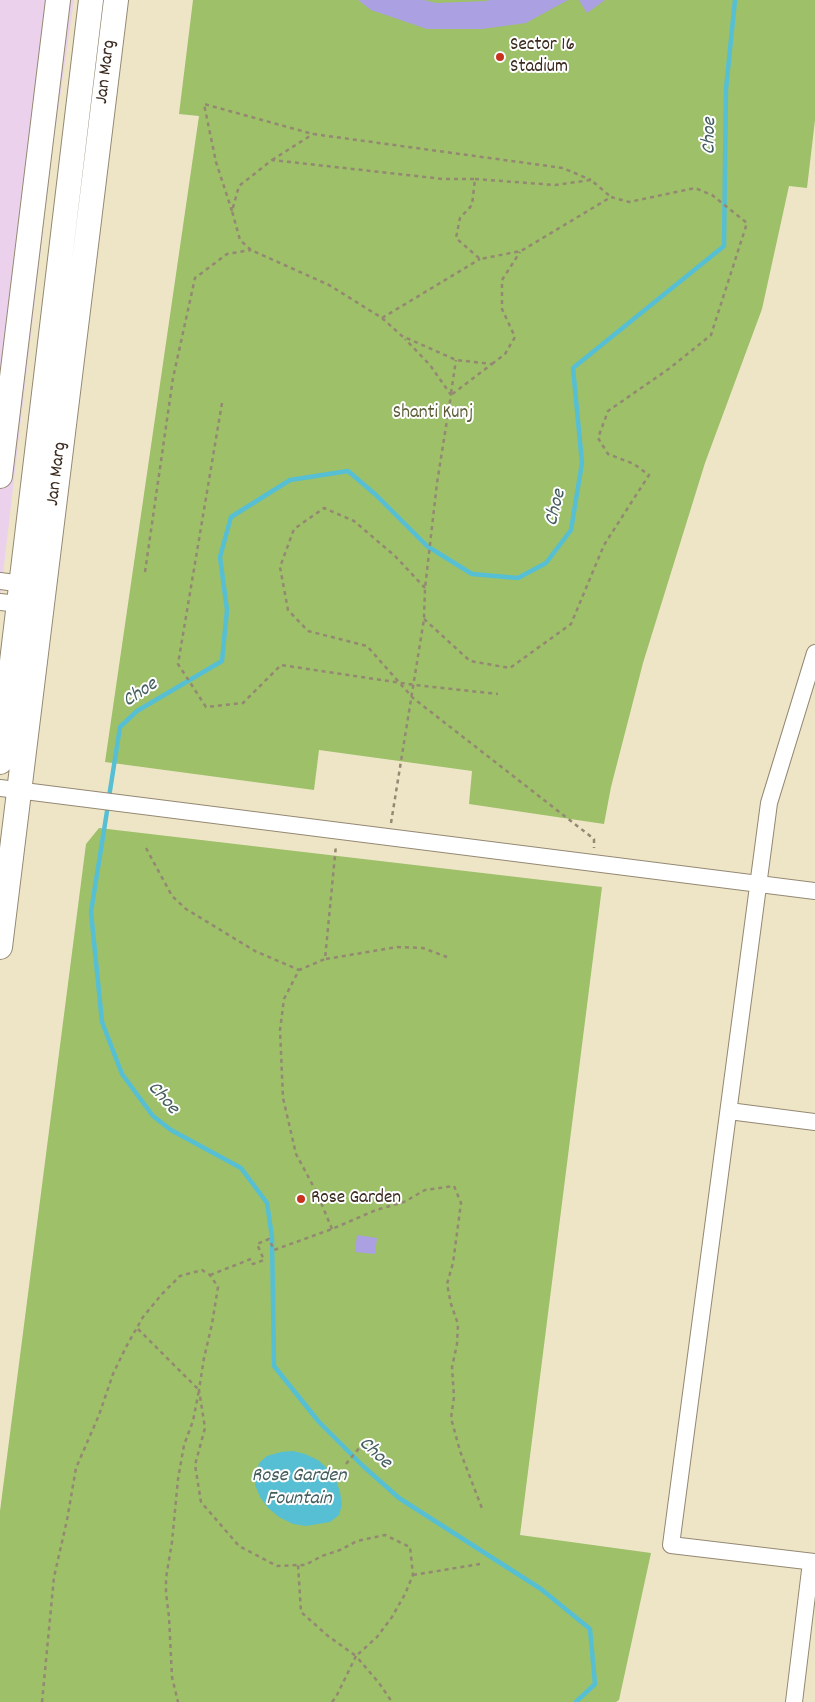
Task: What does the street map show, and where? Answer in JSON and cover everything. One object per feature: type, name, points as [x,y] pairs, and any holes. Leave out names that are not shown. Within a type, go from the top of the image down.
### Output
[{"type":"main road","points":[[0,476],[58,0]]},
{"type":"main road","name":"Jan Marg","points":[[0,947],[21,594],[91,0]]},
{"type":"main road","name":"Jan Marg","points":[[0,762],[4,688],[21,594],[116,0]]},
{"type":"street","points":[[794,1702],[813,1562],[671,1545],[760,884],[769,803],[815,653]]},
{"type":"street","points":[[10,789],[815,891]]},
{"type":"street","points":[[729,1111],[815,1122]]},
{"type":"path","points":[[424,619],[470,661],[510,668],[572,624],[604,545],[649,475],[634,464],[608,454],[598,438],[608,411],[670,368],[711,335],[747,223],[712,195],[694,188],[629,202],[611,197],[591,180],[563,168],[313,134],[204,104],[216,162],[240,240],[251,250],[329,285],[382,318],[430,365],[451,395]]},
{"type":"path","points":[[232,212],[239,186],[272,160],[313,134]]},
{"type":"path","points":[[272,160],[443,179],[475,179],[555,186],[591,180]]},
{"type":"path","points":[[475,179],[472,205],[460,218],[456,238],[480,259]]},
{"type":"path","points":[[382,318],[480,259],[521,251],[611,197]]},
{"type":"path","points":[[145,572],[173,378],[196,278],[227,254],[251,250]]},
{"type":"path","points":[[451,395],[505,354],[515,337],[502,309],[502,280],[521,251]]},
{"type":"path","points":[[402,336],[456,360],[492,364]]},
{"type":"path","points":[[389,837],[415,684],[424,619],[425,588],[437,483],[456,360]]},
{"type":"path","points":[[222,403],[178,664],[206,707],[243,703],[281,666],[498,694]]},
{"type":"path","points":[[425,588],[395,556],[354,521],[324,508],[294,529],[280,567],[288,610],[308,631],[367,646],[412,698],[594,839],[594,863]]},
{"type":"path","points":[[326,959],[337,831]]},
{"type":"path","points":[[146,848],[172,896],[186,909],[256,951],[299,970]]},
{"type":"path","points":[[332,1229],[317,1193],[296,1154],[283,1098],[280,1030],[284,999],[299,970],[326,959],[397,947],[424,948],[447,957]]},
{"type":"path","points":[[210,1275],[251,1259],[253,1264],[264,1260],[256,1244],[269,1239],[274,1250],[332,1229],[376,1210],[404,1202],[425,1190],[454,1186],[461,1203],[453,1263],[448,1284],[451,1304],[458,1324],[457,1344],[452,1367],[454,1396],[451,1418],[460,1450],[472,1478],[482,1511]]},
{"type":"path","points":[[42,1702],[54,1577],[76,1468],[99,1415],[113,1374],[137,1328],[162,1294],[180,1276],[202,1270],[210,1275],[218,1287],[193,1420],[184,1445],[166,1578],[172,1676],[178,1702]]},
{"type":"path","points":[[137,1328],[199,1390],[205,1428],[195,1465],[201,1502],[239,1546],[277,1566],[305,1565],[357,1541],[385,1535],[410,1547],[412,1575],[405,1594],[392,1617],[377,1637],[356,1656],[332,1702]]},
{"type":"path","points":[[346,1464],[360,1448]]},
{"type":"path","points":[[412,1575],[480,1564]]},
{"type":"path","points":[[298,1565],[301,1612],[328,1636],[356,1656],[392,1702]]},
{"type":"shaded area","points":[[0,0],[74,0],[52,153],[0,600]]},
{"type":"green space","name":"Shanti Kunj","points":[[193,0],[815,0],[815,120],[807,188],[789,186],[762,309],[705,463],[643,663],[611,787],[604,824],[469,804],[472,771],[319,750],[314,790],[105,762],[199,116],[179,114]]},
{"type":"green space","name":"Rose Garden","points":[[99,828],[602,887],[520,1535],[651,1553],[619,1700],[616,1702],[0,1702],[0,1511],[86,844]]},
{"type":"water","name":"Rose Garden Fountain","points":[[293,1451],[318,1460],[336,1480],[342,1505],[339,1515],[330,1522],[306,1526],[293,1524],[279,1517],[268,1508],[260,1497],[255,1485],[259,1463],[267,1456]]},
{"type":"building","points":[[358,0],[424,0],[436,3],[490,0],[568,0],[526,23],[482,29],[427,29],[371,10]]},
{"type":"building","points":[[579,0],[605,0],[587,13]]},
{"type":"building","points":[[357,1235],[377,1238],[375,1254],[355,1252]]},
{"type":"waterway","name":"Choe","points":[[109,797],[120,727],[137,711],[222,661],[227,610],[220,557],[231,517],[290,480],[348,471],[376,495],[427,546],[472,574],[518,578],[546,563],[571,530],[582,463],[573,368],[724,246],[726,89],[735,0]]},
{"type":"waterway","name":"Choe","points":[[108,805],[91,912],[102,1022],[122,1074],[153,1116],[171,1130],[241,1168],[267,1203],[272,1237],[274,1366],[319,1422],[363,1466],[399,1498],[541,1589],[590,1629],[595,1684],[576,1702]]},
{"type":"place","name":"Sector 16 Stadium","points":[[500,57]]},
{"type":"place","name":"Rose Garden","points":[[301,1199]]}]
